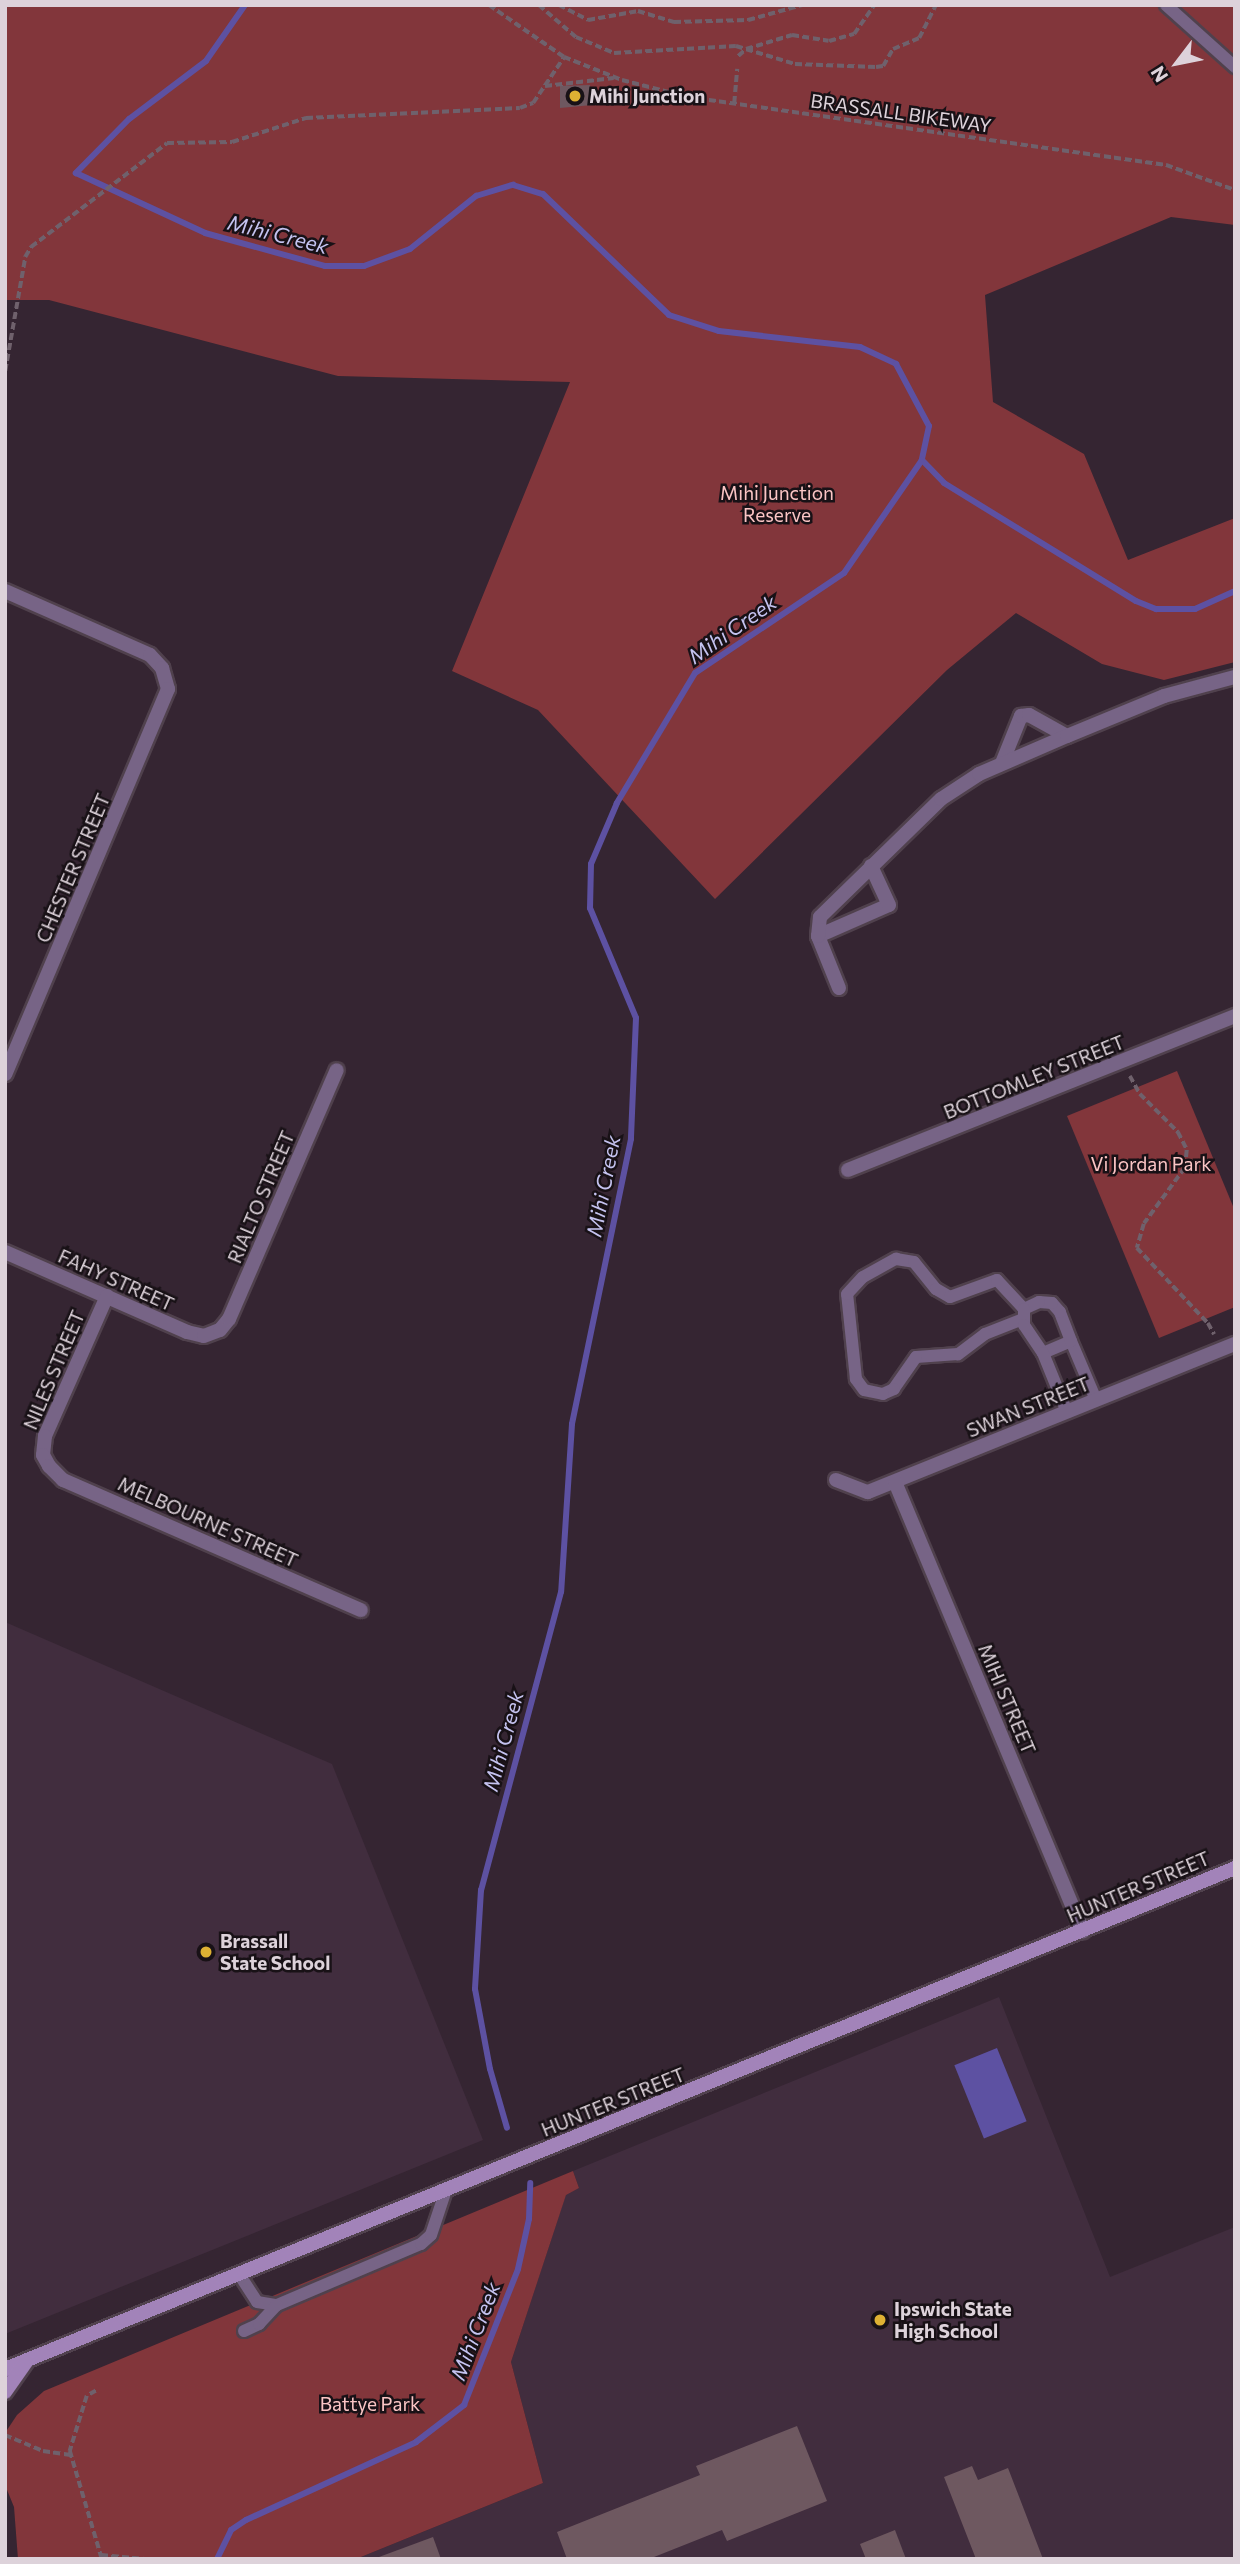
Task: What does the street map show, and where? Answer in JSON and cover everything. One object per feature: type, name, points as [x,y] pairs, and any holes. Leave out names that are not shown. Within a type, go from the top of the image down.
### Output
[{"type":"main road","name":"HUNTER STREET","points":[[5,2369],[1235,1868]]},
{"type":"main road","points":[[5,2392],[28,2360]]},
{"type":"street","name":"CHESTER STREET","points":[[5,591],[143,651],[166,676],[166,702],[5,1074]]},
{"type":"street","points":[[839,988],[818,936],[817,924],[824,912],[940,799],[1002,763],[1067,736],[1164,696],[1235,677]]},
{"type":"street","points":[[1002,763],[1021,716],[1029,715],[1067,736]]},
{"type":"street","points":[[818,936],[889,905],[871,866]]},
{"type":"street","name":"BOTTOMLEY STREET","points":[[848,1170],[1235,1016]]},
{"type":"street","name":"RIALTO STREET","points":[[214,1334],[229,1319],[337,1070]]},
{"type":"street","name":"FAHY STREET","points":[[5,1252],[187,1332],[214,1334]]},
{"type":"street","name":"NILES STREET","points":[[45,1461],[45,1436],[107,1296]]},
{"type":"street","name":"SWAN STREET","points":[[836,1480],[868,1492],[1228,1347]]},
{"type":"street","name":"MELBOURNE STREET","points":[[45,1461],[63,1480],[361,1610]]},
{"type":"street","name":"MIHI STREET","points":[[895,1482],[1083,1931]]},
{"type":"lane","points":[[1166,5],[1235,67]]},
{"type":"lane","points":[[1068,1412],[1043,1353],[1032,1342],[1023,1314],[997,1280],[950,1297],[936,1289],[914,1262],[896,1259],[863,1277],[847,1294],[856,1379],[864,1390],[883,1394],[894,1389],[916,1357],[958,1354],[985,1334],[1023,1314],[1039,1302],[1052,1303],[1096,1401]]},
{"type":"lane","points":[[1043,1353],[1071,1341]]},
{"type":"lane","points":[[257,2302],[244,2331],[259,2324],[277,2305],[421,2244],[431,2235],[446,2190]]},
{"type":"lane","points":[[239,2274],[257,2302],[277,2305]]},
{"type":"path","name":"BRASSALL BIKEWAY","points":[[489,5],[564,57],[616,77],[734,103],[1166,165],[1235,190]]},
{"type":"path","points":[[539,5],[565,30],[614,53],[665,47],[746,49],[795,64],[876,67],[883,66],[893,48],[919,38],[936,5]]},
{"type":"path","points":[[559,5],[588,20],[638,11],[674,22],[748,20],[802,5]]},
{"type":"path","points":[[738,56],[746,49],[792,35],[829,41],[845,37],[860,31],[874,5]]},
{"type":"path","points":[[5,371],[25,257],[76,211],[167,143],[232,142],[306,118],[520,108],[533,103],[564,57]]},
{"type":"path","points":[[734,103],[737,69]]},
{"type":"path","points":[[545,86],[616,77]]},
{"type":"path","points":[[1124,1060],[1133,1086],[1178,1132],[1187,1150],[1185,1168],[1144,1224],[1137,1248],[1208,1322],[1228,1347]]},
{"type":"path","points":[[96,2391],[87,2396],[82,2419],[72,2433],[71,2455],[101,2557],[145,2559]]},
{"type":"path","points":[[5,2435],[43,2451],[71,2455]]},
{"type":"shaded area","name":"Brassall State School","points":[[5,1622],[332,1764],[483,2140],[5,2334]]},
{"type":"shaded area","name":"Ipswich State High School","points":[[999,1997],[1110,2277],[1235,2227],[1235,2559],[356,2559],[543,2483],[511,2362],[566,2194],[579,2188],[573,2171]]},
{"type":"shaded area","points":[[997,2048],[1027,2121],[984,2138],[954,2065]]},
{"type":"green space","name":"Mihi Junction Reserve","points":[[5,5],[1235,5],[1235,225],[1171,217],[985,295],[993,402],[1084,454],[1128,560],[1235,518],[1235,662],[1164,680],[1102,664],[1016,613],[947,670],[715,899],[538,710],[452,671],[570,382],[338,376],[49,300],[5,300]]},
{"type":"green space","name":"Vi Jordan Park","points":[[1177,1071],[1235,1211],[1235,1307],[1159,1338],[1067,1116]]},
{"type":"green space","name":"Battye Park","points":[[573,2171],[579,2188],[566,2195],[511,2362],[543,2483],[356,2559],[18,2559],[14,2507],[5,2485],[5,2433],[17,2415],[44,2391]]},
{"type":"building","name":"Mihi Junction","points":[[590,85],[592,105],[560,108],[560,86]]},
{"type":"building","points":[[797,2426],[827,2501],[727,2541],[722,2530],[649,2559],[567,2559],[557,2532],[700,2475],[696,2466]]},
{"type":"building","points":[[972,2466],[978,2480],[1008,2468],[1043,2559],[976,2559],[944,2477]]},
{"type":"building","points":[[895,2530],[906,2559],[866,2559],[860,2544]]},
{"type":"building","points":[[433,2537],[441,2559],[379,2559],[379,2557]]},
{"type":"waterway","name":"Mihi Creek","points":[[245,5],[206,61],[129,119],[76,173],[205,233],[325,266],[364,266],[410,249],[476,196],[513,185],[543,194],[669,315],[719,331],[860,347],[896,364],[929,426],[922,460],[844,573],[695,673],[617,803],[591,864],[590,908],[636,1018],[631,1139],[572,1424],[561,1592],[481,1890],[475,1989],[490,2069],[507,2128]]},
{"type":"waterway","points":[[922,460],[944,483],[1136,601],[1156,609],[1195,609],[1235,591]]},
{"type":"waterway","name":"Mihi Creek","points":[[217,2559],[231,2530],[246,2520],[416,2442],[464,2405],[518,2269],[529,2219],[530,2183]]},
{"type":"place","name":"Mihi Junction","points":[[575,96]]},
{"type":"place","name":"Brassall State School","points":[[206,1952]]},
{"type":"place","name":"Ipswich State High School","points":[[880,2320]]}]
